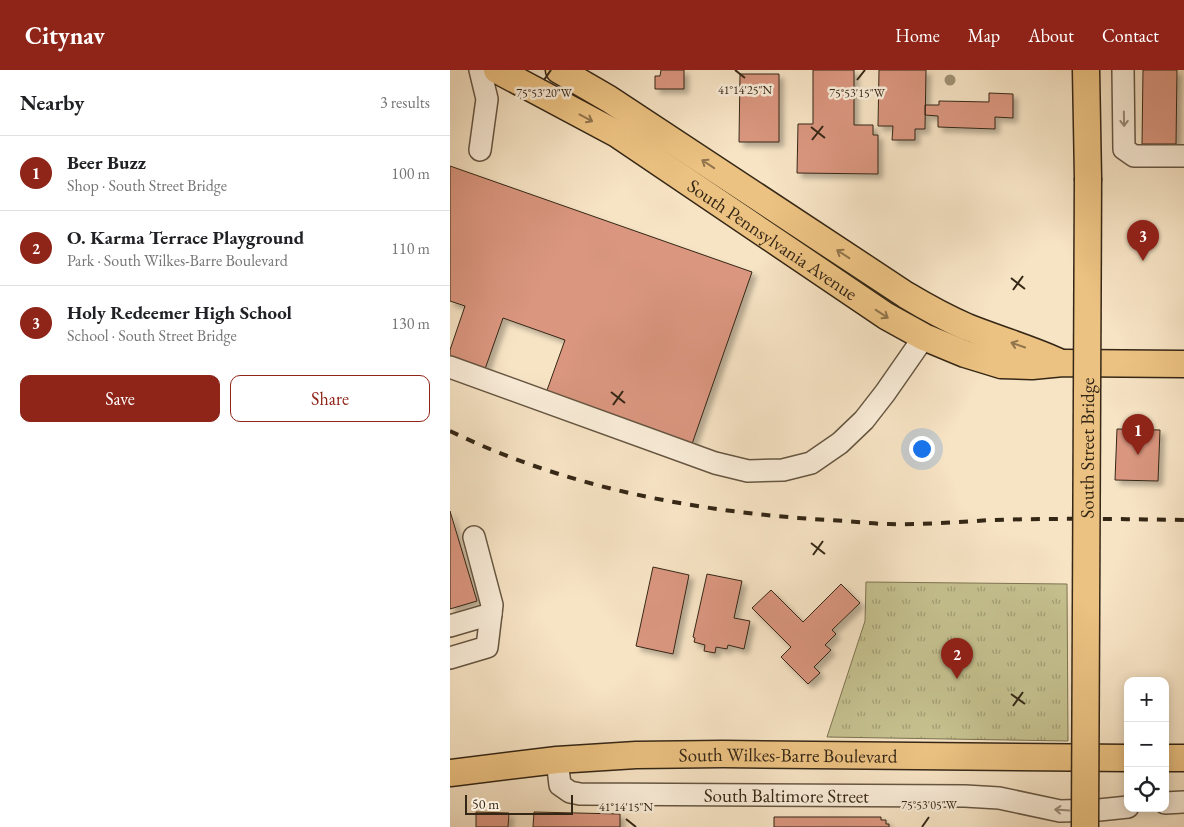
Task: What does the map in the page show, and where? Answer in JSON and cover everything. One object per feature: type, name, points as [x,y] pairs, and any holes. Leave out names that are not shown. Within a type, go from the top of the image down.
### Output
[{"type":"main road","name":"South Pennsylvania Avenue","points":[[497,70],[617,134],[886,316],[924,337],[965,354],[1000,365],[1032,366],[1063,363],[1184,364]]},
{"type":"main road","name":"South Pennsylvania Avenue","points":[[559,70],[609,98],[744,189],[929,308],[968,327],[1063,363]]},
{"type":"main road","name":"South Street Bridge","points":[[1085,827],[1088,178],[1086,70]]},
{"type":"main road","name":"South Wilkes-Barre Boulevard","points":[[450,773],[557,760],[636,755],[723,754],[1124,758]]},
{"type":"main road","points":[[1169,758],[1184,758]]},
{"type":"street","points":[[480,70],[487,99],[480,150]]},
{"type":"street","points":[[1123,70],[1124,149],[1134,156],[1184,156]]},
{"type":"street","points":[[450,367],[715,463],[748,471],[783,470],[811,463],[840,443],[869,414],[924,337]]},
{"type":"street","points":[[450,658],[487,647],[492,605],[474,537]]},
{"type":"street","points":[[450,626],[491,614]]},
{"type":"street","name":"South Baltimore Street","points":[[557,760],[560,785],[570,792],[580,794],[965,796],[999,798],[1060,811],[1124,807]]},
{"type":"street","points":[[1169,803],[1184,802]]},
{"type":"green space","points":[[866,582],[1067,584],[1068,741],[827,737],[865,621]]},
{"type":"building","points":[[661,70],[684,70],[684,89],[655,89],[655,76],[660,76]]},
{"type":"building","points":[[813,70],[854,70],[854,125],[873,125],[873,135],[878,135],[878,174],[797,173],[798,124],[813,124]]},
{"type":"building","points":[[879,70],[926,70],[925,129],[915,129],[915,140],[892,140],[893,126],[878,126]]},
{"type":"building","points":[[1143,70],[1177,70],[1176,144],[1142,144]]},
{"type":"building","points":[[740,74],[779,74],[779,142],[739,142]]},
{"type":"building","points":[[989,93],[1013,94],[1013,118],[995,117],[995,129],[938,127],[938,116],[925,115],[925,105],[939,105],[939,101],[989,102]]},
{"type":"building","points":[[450,166],[752,272],[692,444],[546,393],[565,340],[503,318],[485,369],[450,357],[450,350],[465,306],[450,301]]},
{"type":"building","points":[[1117,429],[1160,430],[1158,481],[1115,480]]},
{"type":"building","points":[[450,511],[477,601],[450,609]]},
{"type":"building","points":[[653,567],[689,575],[673,654],[636,646]]},
{"type":"building","points":[[707,574],[742,581],[734,618],[750,621],[744,649],[728,645],[727,649],[716,647],[715,653],[704,651],[705,645],[694,642],[695,638],[693,637]]},
{"type":"building","points":[[841,584],[860,603],[832,630],[836,634],[825,645],[831,650],[814,667],[820,673],[808,684],[781,657],[791,647],[752,608],[771,590],[803,622]]},
{"type":"building","points":[[476,812],[509,813],[508,827],[476,827]]},
{"type":"building","points":[[534,812],[620,814],[620,827],[533,827]]},
{"type":"building","points":[[774,817],[881,817],[881,820],[886,820],[886,824],[889,824],[889,827],[774,827]]},
{"type":"railway","points":[[450,431],[497,452],[593,484],[643,496],[743,512],[794,518],[884,524],[1040,519],[1184,520]]},
{"type":"place","name":"Holy Redeemer High School","points":[[1143,261]]},
{"type":"place","name":"Beer Buzz","points":[[1138,455]]},
{"type":"place","name":"O. Karma Terrace Playground","points":[[957,679]]}]
